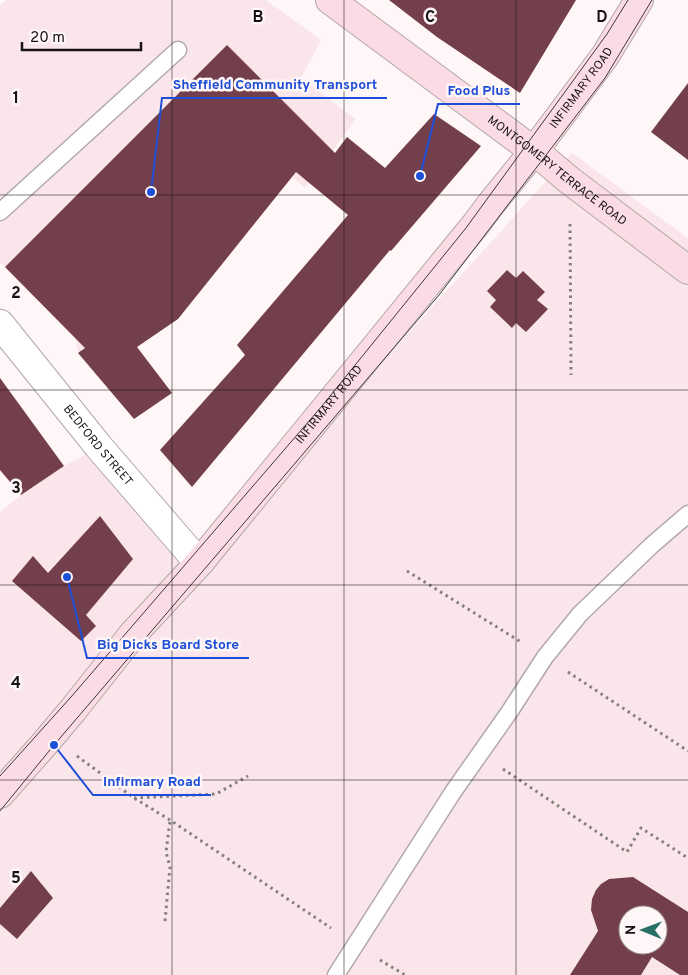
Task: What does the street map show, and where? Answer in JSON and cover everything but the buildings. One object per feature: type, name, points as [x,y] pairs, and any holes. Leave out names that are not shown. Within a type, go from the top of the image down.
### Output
[{"type":"street","name":"MONTGOMERY TERRACE ROAD","points":[[330,0],[534,151],[569,180],[688,270]]},
{"type":"street","name":"INFIRMARY ROAD","points":[[0,794],[53,734],[133,634],[200,562],[463,240],[534,151],[605,56],[639,0]]},
{"type":"street","name":"BEDFORD STREET","points":[[0,324],[99,447],[200,562]]},
{"type":"lane","points":[[0,212],[178,50]]},
{"type":"lane","points":[[336,975],[453,792],[545,657],[580,614],[652,545],[688,514]]},
{"type":"path","points":[[569,180],[571,375]]},
{"type":"path","points":[[53,734],[82,760],[134,798],[170,820],[355,945],[405,975]]},
{"type":"path","points":[[497,766],[627,852],[641,828],[688,858]]},
{"type":"path","points":[[134,798],[216,794],[248,776]]},
{"type":"path","points":[[165,921],[170,867],[166,852],[170,820]]},
{"type":"shaded area","points":[[6,0],[266,0],[321,40],[301,78],[356,119],[305,188],[271,159],[121,318],[78,353],[75,338],[0,262],[0,5]]},
{"type":"shaded area","points":[[572,153],[688,238],[688,975],[0,975],[0,512],[21,495],[64,466],[99,447],[200,562]]},
{"type":"tram line","points":[[0,776],[71,697],[322,406],[466,228],[607,34],[628,0]]},
{"type":"tram line","points":[[0,811],[54,745],[439,295],[605,78],[652,0]]},
{"type":"place","name":"Food Plus","points":[[420,176]]},
{"type":"place","name":"Sheffield Community Transport","points":[[151,192]]},
{"type":"place","name":"Big Dicks Board Store","points":[[67,577]]},
{"type":"place","name":"Infirmary Road","points":[[54,745]]}]
